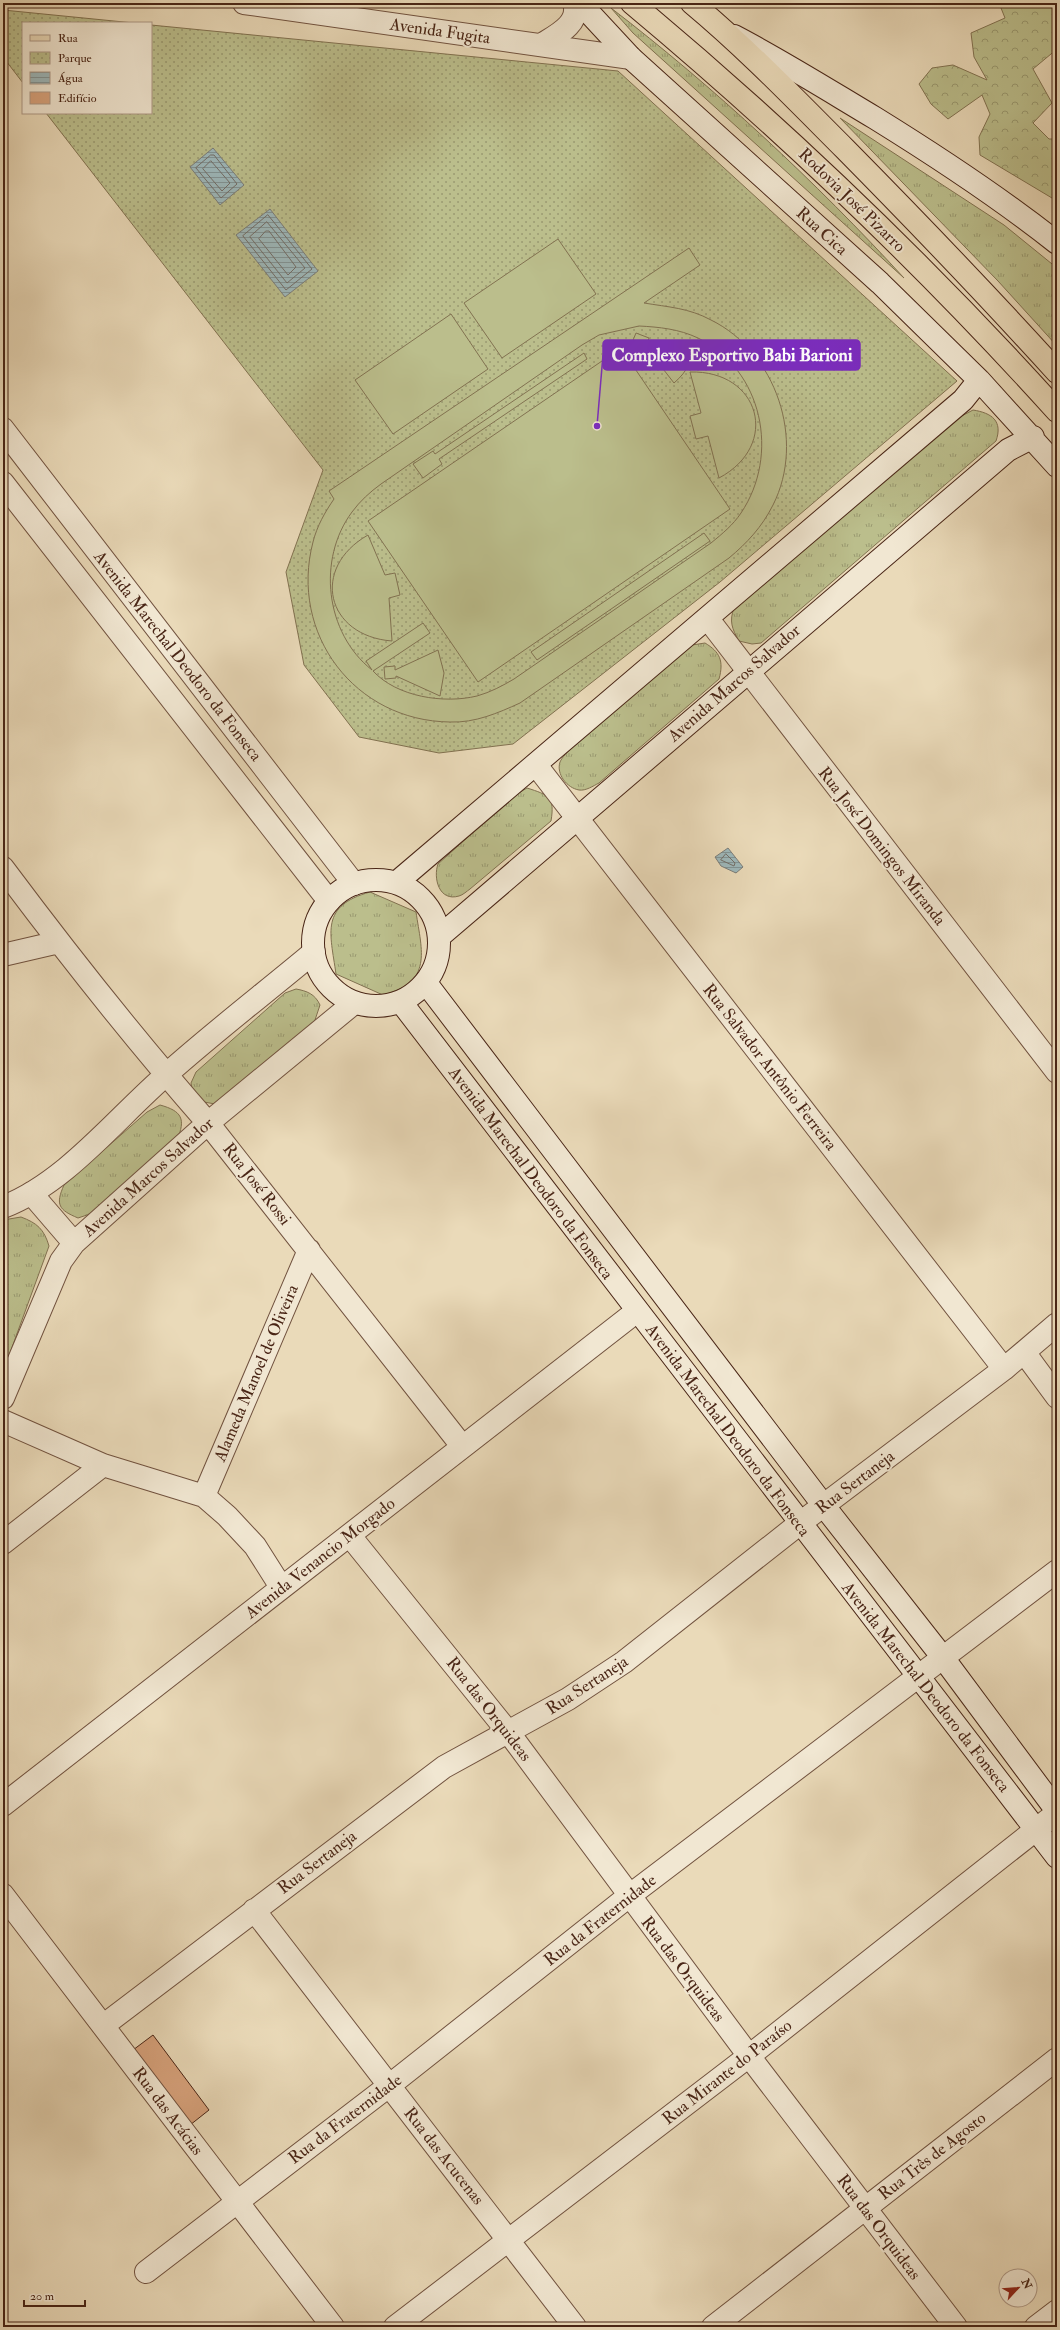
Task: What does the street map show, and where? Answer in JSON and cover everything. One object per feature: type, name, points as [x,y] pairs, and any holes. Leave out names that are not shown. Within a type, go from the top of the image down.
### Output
[{"type":"main road","name":"Rodovia José Pizarro","points":[[632,3],[827,174],[949,294],[1057,411]]},
{"type":"main road","name":"Rodovia José Pizarro","points":[[692,3],[729,34],[882,186],[1057,372]]},
{"type":"street","name":"Avenida Fugita","points":[[244,3],[631,58]]},
{"type":"street","points":[[541,45],[562,32],[572,22],[574,3]]},
{"type":"street","name":"Rua Cica","points":[[580,3],[631,58],[880,283],[979,380],[1033,437],[1057,466]]},
{"type":"street","points":[[729,34],[780,60],[960,171],[1016,210],[1057,243]]},
{"type":"street","points":[[396,883],[708,619],[963,400],[979,380]]},
{"type":"street","name":"Avenida Marechal Deodoro da Fonseca","points":[[3,429],[354,884]]},
{"type":"street","name":"Avenida Marcos Salvador","points":[[440,936],[1008,450],[1033,437]]},
{"type":"street","name":"Avenida Marechal Deodoro da Fonseca","points":[[3,483],[329,901]]},
{"type":"street","name":"Rua José Domingos Miranda","points":[[708,619],[1057,1072]]},
{"type":"street","name":"Rua Salvador Antônio Ferreira","points":[[536,765],[578,817],[1004,1369]]},
{"type":"street","name":"Rua José Rossi","points":[[3,868],[59,942],[166,1074],[208,1123],[462,1446]]},
{"type":"street","points":[[375,879],[396,883],[409,889],[425,903],[436,922],[440,936],[438,961],[426,983],[416,993],[401,1002],[371,1006],[354,1003],[339,995],[327,983],[318,969],[314,952],[314,934],[319,916],[329,901],[340,891],[354,884],[375,879]]},
{"type":"street","points":[[3,955],[59,942]]},
{"type":"street","points":[[3,1207],[32,1193],[83,1154],[166,1074],[314,952]]},
{"type":"street","name":"Avenida Marechal Deodoro da Fonseca","points":[[426,983],[824,1506],[944,1659],[1057,1812]]},
{"type":"street","name":"Avenida Marechal Deodoro da Fonseca","points":[[401,1002],[799,1524],[1057,1857]]},
{"type":"street","name":"Avenida Marcos Salvador","points":[[3,1398],[61,1261],[74,1243],[208,1123],[354,1003]]},
{"type":"street","points":[[32,1193],[74,1243]]},
{"type":"street","name":"Alameda Manoel de Oliveira","points":[[204,1496],[309,1250]]},
{"type":"street","name":"Avenida Venancio Morgado","points":[[3,1805],[637,1311]]},
{"type":"street","name":"Rua Sertaneja","points":[[104,2025],[444,1767],[473,1749],[509,1733],[568,1699],[624,1662],[799,1524],[1004,1369],[1057,1324]]},
{"type":"street","points":[[1024,1352],[1057,1397]]},
{"type":"street","points":[[3,1421],[103,1465],[204,1496],[227,1516],[255,1546],[281,1587]]},
{"type":"street","points":[[3,1543],[103,1465]]},
{"type":"street","name":"Rua das Orquideas","points":[[350,1536],[509,1733],[749,2056],[956,2327]]},
{"type":"street","name":"Rua da Fraternidade","points":[[146,2272],[236,2201],[390,2085],[629,1896],[944,1659],[1057,1571]]},
{"type":"street","name":"Rua Mirante do Paraíso","points":[[395,2327],[508,2238],[749,2056],[1057,1812]]},
{"type":"street","name":"Rua das Acácias","points":[[3,1895],[104,2025],[333,2327]]},
{"type":"street","name":"Rua das Acucenas","points":[[254,1910],[575,2327]]},
{"type":"street","name":"Rua Três de Agosto","points":[[713,2327],[1057,2060]]},
{"type":"street","points":[[1036,2327],[1057,2311]]},
{"type":"green space","points":[[999,3],[1057,3],[1057,49],[1033,69],[1052,103],[1033,123],[1049,139],[1057,139],[1057,201],[980,155],[979,137],[990,114],[982,95],[948,119],[931,104],[919,84],[932,68],[953,65],[987,80],[974,57],[971,33],[1005,18]]},
{"type":"green space","points":[[611,8],[688,70],[800,171],[836,206],[904,278],[633,33]]},
{"type":"green space","points":[[3,10],[124,22],[22,22],[22,82],[3,57]]},
{"type":"green space","points":[[152,25],[618,71],[957,381],[720,582],[513,744],[439,753],[359,737],[304,665],[286,572],[323,470],[47,114],[152,114]]},
{"type":"green space","points":[[840,118],[1004,225],[1057,268],[1057,346],[998,281]]},
{"type":"green space","points":[[558,239],[596,294],[502,358],[464,303]]},
{"type":"green space","points":[[689,248],[700,265],[644,303],[678,308],[695,313],[711,320],[734,334],[753,353],[768,375],[779,400],[785,426],[786,453],[782,480],[769,513],[754,534],[742,546],[729,558],[520,703],[495,714],[468,721],[450,722],[416,718],[385,706],[359,689],[337,666],[321,639],[311,609],[308,576],[313,542],[317,530],[327,509],[334,499],[329,491]],"holes":[[[639,326],[676,331],[698,338],[720,352],[738,371],[750,392],[758,416],[762,441],[760,466],[753,490],[741,513],[727,529],[711,543],[514,679],[496,689],[477,696],[464,698],[436,698],[408,692],[383,680],[373,671],[430,633],[423,623],[366,661],[372,670],[356,655],[344,636],[336,616],[331,595],[331,573],[334,551],[341,531],[352,512],[365,497],[381,484],[582,345],[599,335]]]},
{"type":"green space","points":[[451,314],[488,369],[393,434],[355,380]]},
{"type":"green space","points":[[636,333],[649,338],[648,341],[695,341],[689,364],[683,374],[674,383],[646,347],[644,350],[631,345]]},
{"type":"green space","points":[[621,348],[730,509],[478,682],[368,521]]},
{"type":"green space","points":[[584,353],[587,359],[439,459],[442,464],[423,478],[413,464],[433,451],[435,454]]},
{"type":"green space","points":[[690,372],[714,375],[733,383],[746,396],[754,412],[756,429],[750,447],[738,464],[719,478],[708,436],[696,439],[690,416],[701,413]]},
{"type":"green space","points":[[973,410],[986,413],[997,423],[998,434],[996,441],[761,643],[752,644],[739,641],[732,625],[734,608],[956,419]]},
{"type":"green space","points":[[704,533],[710,541],[537,660],[531,652]]},
{"type":"green space","points":[[368,535],[385,575],[395,573],[400,595],[389,598],[392,641],[370,636],[352,627],[340,614],[334,598],[333,582],[338,565],[350,549]]},
{"type":"green space","points":[[705,643],[714,650],[720,658],[721,667],[719,679],[599,783],[584,790],[575,789],[570,786],[561,776],[559,767],[561,760],[572,747],[692,645]]},
{"type":"green space","points":[[438,650],[444,673],[440,696],[396,676],[396,678],[385,679],[384,667],[395,666],[395,670]]},
{"type":"green space","points":[[527,788],[541,793],[549,798],[552,807],[551,821],[470,889],[459,896],[447,896],[439,888],[437,882],[436,876],[438,864],[512,797]]},
{"type":"green space","points":[[370,892],[416,912],[420,940],[420,964],[417,974],[410,982],[399,989],[383,995],[336,974],[332,945],[332,922],[336,913],[343,905],[354,898]]},
{"type":"green space","points":[[296,989],[304,991],[316,998],[320,1005],[314,1023],[215,1104],[204,1102],[193,1094],[191,1083],[196,1072],[285,993]]},
{"type":"green space","points":[[160,1105],[173,1110],[180,1117],[181,1127],[177,1140],[93,1213],[78,1218],[63,1209],[59,1202],[64,1185],[147,1112]]},
{"type":"green space","points":[[21,1217],[39,1227],[45,1235],[49,1246],[3,1372],[3,1220]]},
{"type":"water","points":[[213,148],[244,185],[220,205],[190,167]]},
{"type":"water","points":[[270,209],[318,271],[285,297],[236,235]]},
{"type":"water","points":[[728,848],[743,867],[736,873],[721,866],[715,857]]},
{"type":"building","points":[[153,2035],[209,2110],[185,2129],[129,2053]]},
{"type":"place","name":"Complexo Esportivo Babi Barioni","points":[[597,426]]}]
